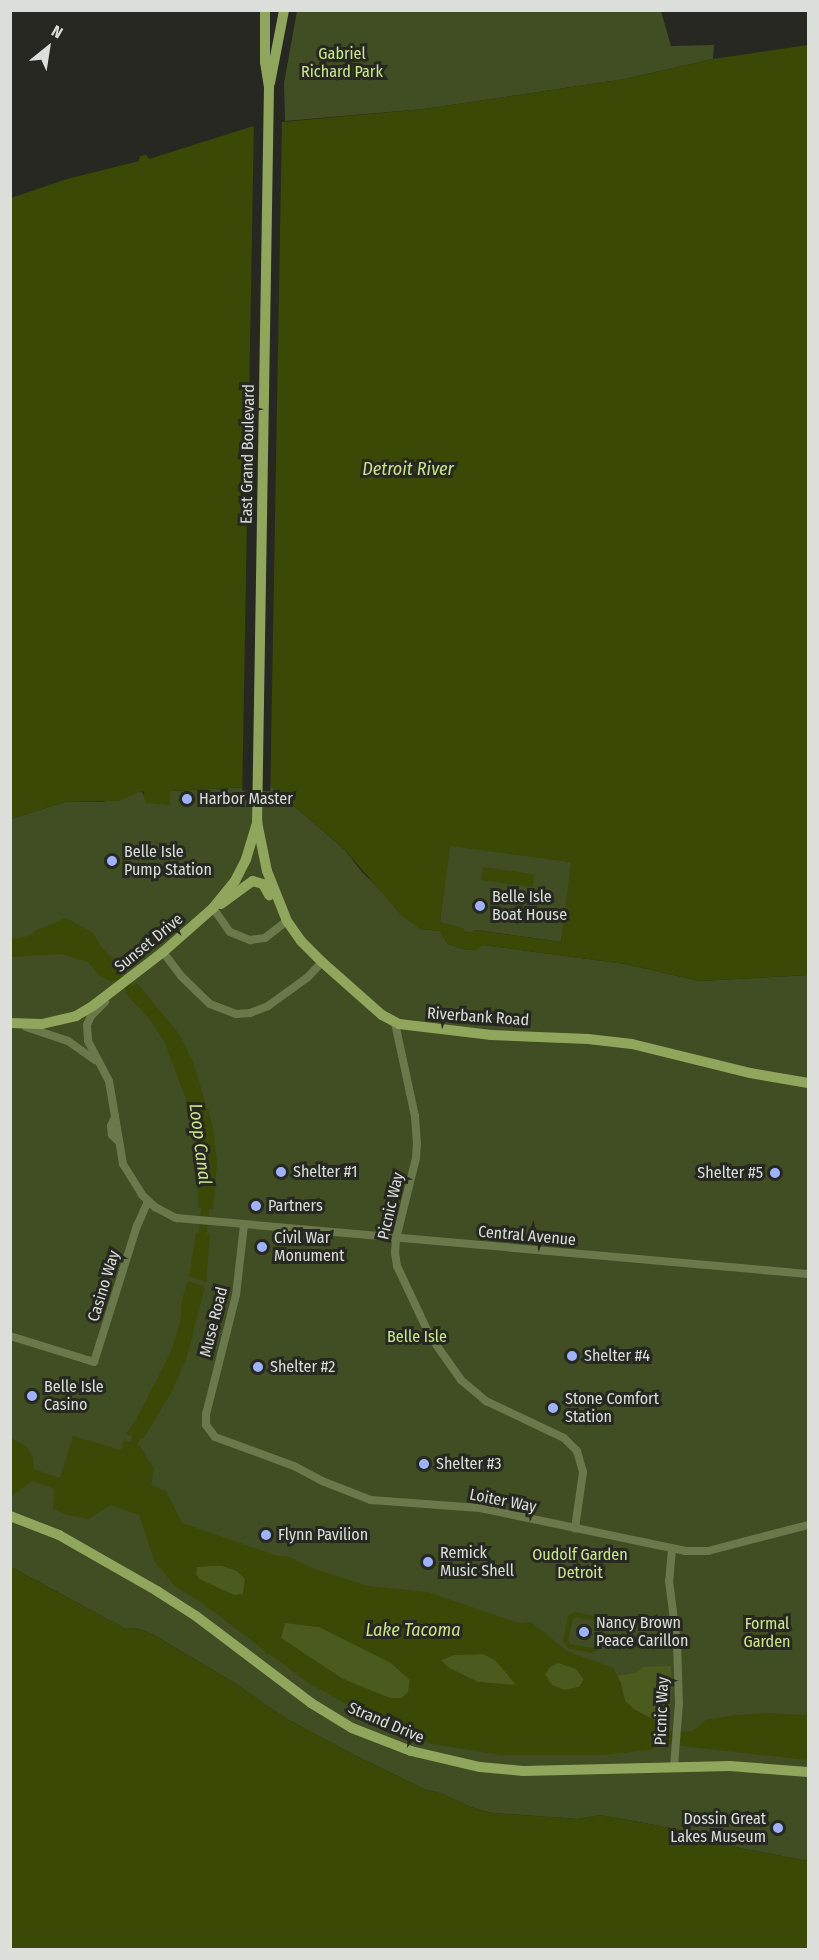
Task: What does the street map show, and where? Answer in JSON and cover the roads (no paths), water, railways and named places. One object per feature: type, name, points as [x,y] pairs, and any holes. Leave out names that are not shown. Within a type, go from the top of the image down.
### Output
[{"type":"street","name":"East Grand Boulevard","points":[[257,819],[269,86],[264,10]]},
{"type":"street","name":"East Grand Boulevard","points":[[269,86],[284,10]]},
{"type":"street","name":"Sunset Drive","points":[[13,1023],[42,1024],[68,1019],[90,1008],[163,951],[213,908],[240,872],[257,819]]},
{"type":"street","name":"Riverbank Road","points":[[257,819],[267,872],[287,921],[322,962],[374,1009],[395,1023],[456,1032],[632,1044],[750,1072],[808,1083]]},
{"type":"street","points":[[256,881],[265,887],[279,915],[287,921],[265,938],[250,940],[230,932],[213,908],[245,885],[256,881]]},
{"type":"street","points":[[163,951],[181,976],[210,1004],[236,1014],[250,1013],[268,1006],[308,977],[322,962]]},
{"type":"street","points":[[117,988],[91,1016],[87,1025],[88,1041],[109,1082],[118,1141],[128,1176],[148,1201]]},
{"type":"street","points":[[13,1023],[68,1041],[102,1066]]},
{"type":"street","name":"Picnic Way","points":[[395,1023],[417,1137],[416,1158],[396,1239],[395,1260],[412,1302],[430,1336],[461,1380],[486,1401],[564,1438],[577,1451],[584,1472],[574,1528]]},
{"type":"street","name":"Central Avenue","points":[[148,1201],[176,1218],[197,1221],[808,1274]]},
{"type":"street","name":"Casino Way","points":[[10,1336],[94,1362],[137,1226],[148,1201]]},
{"type":"street","name":"Muse Road","points":[[206,1425],[206,1413],[236,1295],[243,1225]]},
{"type":"street","name":"Loiter Way","points":[[206,1425],[212,1434],[221,1440],[294,1466],[322,1481],[371,1500],[422,1506],[472,1507],[672,1549],[708,1551],[808,1525]]},
{"type":"street","name":"Strand Drive","points":[[10,1516],[59,1535],[157,1591],[196,1616],[311,1703],[381,1740],[426,1756],[480,1767],[523,1771],[730,1766],[808,1772]]},
{"type":"street","name":"Picnic Way","points":[[672,1549],[669,1581],[677,1643],[677,1724],[674,1767]]},
{"type":"water","name":"Detroit River","points":[[808,45],[808,975],[700,981],[625,964],[483,945],[477,950],[467,950],[448,944],[440,931],[420,929],[401,915],[345,850],[271,786],[170,791],[170,805],[145,803],[144,792],[141,791],[119,801],[65,802],[11,819],[11,198],[67,179],[139,161],[140,156],[146,155],[149,159],[260,124],[424,109],[625,79],[713,59]],"holes":[[[450,846],[571,862],[561,942],[475,930],[472,933],[465,932],[463,928],[440,922]]]},
{"type":"water","points":[[483,867],[534,874],[533,887],[481,880]]},
{"type":"water","points":[[66,918],[93,933],[102,948],[125,971],[112,982],[99,975],[88,962],[62,954],[11,957],[10,940],[33,935],[33,932]]},
{"type":"water","points":[[137,983],[179,1034],[193,1062],[206,1105],[189,1107],[164,1041],[150,1020],[125,993]]},
{"type":"water","points":[[208,1109],[214,1133],[217,1164],[213,1209],[198,1208],[197,1143],[190,1112]]},
{"type":"water","points":[[196,1233],[210,1234],[206,1282],[189,1276]]},
{"type":"water","points":[[188,1281],[205,1287],[186,1360],[171,1393],[143,1439],[126,1434],[136,1420],[170,1354],[180,1323],[182,1300]]},
{"type":"water","name":"Lake Tacoma","points":[[73,1436],[121,1450],[124,1440],[140,1446],[154,1469],[151,1485],[166,1491],[182,1523],[278,1556],[287,1556],[317,1570],[368,1586],[428,1592],[518,1623],[531,1622],[567,1651],[613,1668],[621,1683],[625,1701],[667,1731],[692,1731],[706,1720],[735,1715],[765,1713],[808,1715],[808,1760],[663,1744],[649,1750],[602,1755],[501,1755],[432,1744],[388,1727],[307,1682],[270,1654],[266,1655],[265,1651],[201,1602],[175,1586],[155,1562],[139,1515],[111,1505],[88,1519],[68,1515],[53,1509],[55,1489],[32,1481],[11,1496],[11,1438],[27,1447],[33,1458],[34,1469],[60,1478]],"holes":[[[222,1566],[237,1571],[245,1579],[243,1594],[234,1595],[199,1579],[196,1574],[197,1567]],[[285,1623],[319,1627],[391,1663],[410,1680],[408,1692],[402,1698],[390,1698],[343,1679],[281,1638]],[[483,1654],[495,1660],[516,1685],[478,1682],[449,1668],[441,1660],[454,1655]],[[558,1663],[576,1669],[584,1679],[579,1687],[565,1690],[552,1685],[545,1674],[550,1667]]]},
{"type":"water","points":[[11,1567],[126,1629],[136,1628],[152,1634],[228,1679],[287,1719],[356,1756],[424,1789],[443,1794],[470,1807],[492,1813],[578,1819],[600,1815],[676,1829],[739,1848],[808,1861],[808,1949],[11,1949]]},
{"type":"water","points":[[575,1612],[600,1617],[605,1624],[600,1649],[592,1653],[568,1648],[563,1641],[568,1616]],"holes":[[[576,1617],[597,1621],[600,1625],[595,1646],[592,1648],[570,1644],[568,1640],[573,1619]]]},
{"type":"waterway","name":"Loop Canal","points":[[111,971],[138,996]]},
{"type":"waterway","name":"Loop Canal","points":[[202,1242],[206,1201]]},
{"type":"waterway","name":"Loop Canal","points":[[130,1453],[140,1428]]},
{"type":"place","name":"Harbor Master","points":[[187,799]]},
{"type":"place","name":"Belle Isle Pump Station","points":[[112,861]]},
{"type":"place","name":"Belle Isle Boat House","points":[[480,906]]},
{"type":"place","name":"Shelter #1","points":[[281,1172]]},
{"type":"place","name":"Shelter #5","points":[[775,1173]]},
{"type":"place","name":"Partners","points":[[256,1206]]},
{"type":"place","name":"Civil War Monument","points":[[262,1247]]},
{"type":"place","name":"Shelter #4","points":[[572,1356]]},
{"type":"place","name":"Shelter #2","points":[[258,1367]]},
{"type":"place","name":"Belle Isle Casino","points":[[32,1396]]},
{"type":"place","name":"Stone Comfort Station","points":[[553,1408]]},
{"type":"place","name":"Shelter #3","points":[[424,1464]]},
{"type":"place","name":"Flynn Pavilion","points":[[266,1535]]},
{"type":"place","name":"Remick Music Shell","points":[[428,1562]]},
{"type":"place","name":"Nancy Brown Peace Carillon","points":[[584,1632]]},
{"type":"place","name":"Dossin Great Lakes Museum","points":[[778,1828]]},
{"type":"park label","name":"Gabriel Richard Park","points":[[342,63]]},
{"type":"park label","name":"Belle Isle","points":[[417,1337]]},
{"type":"park label","name":"Oudolf Garden Detroit","points":[[580,1564]]},
{"type":"park label","name":"Formal Garden","points":[[767,1633]]}]
